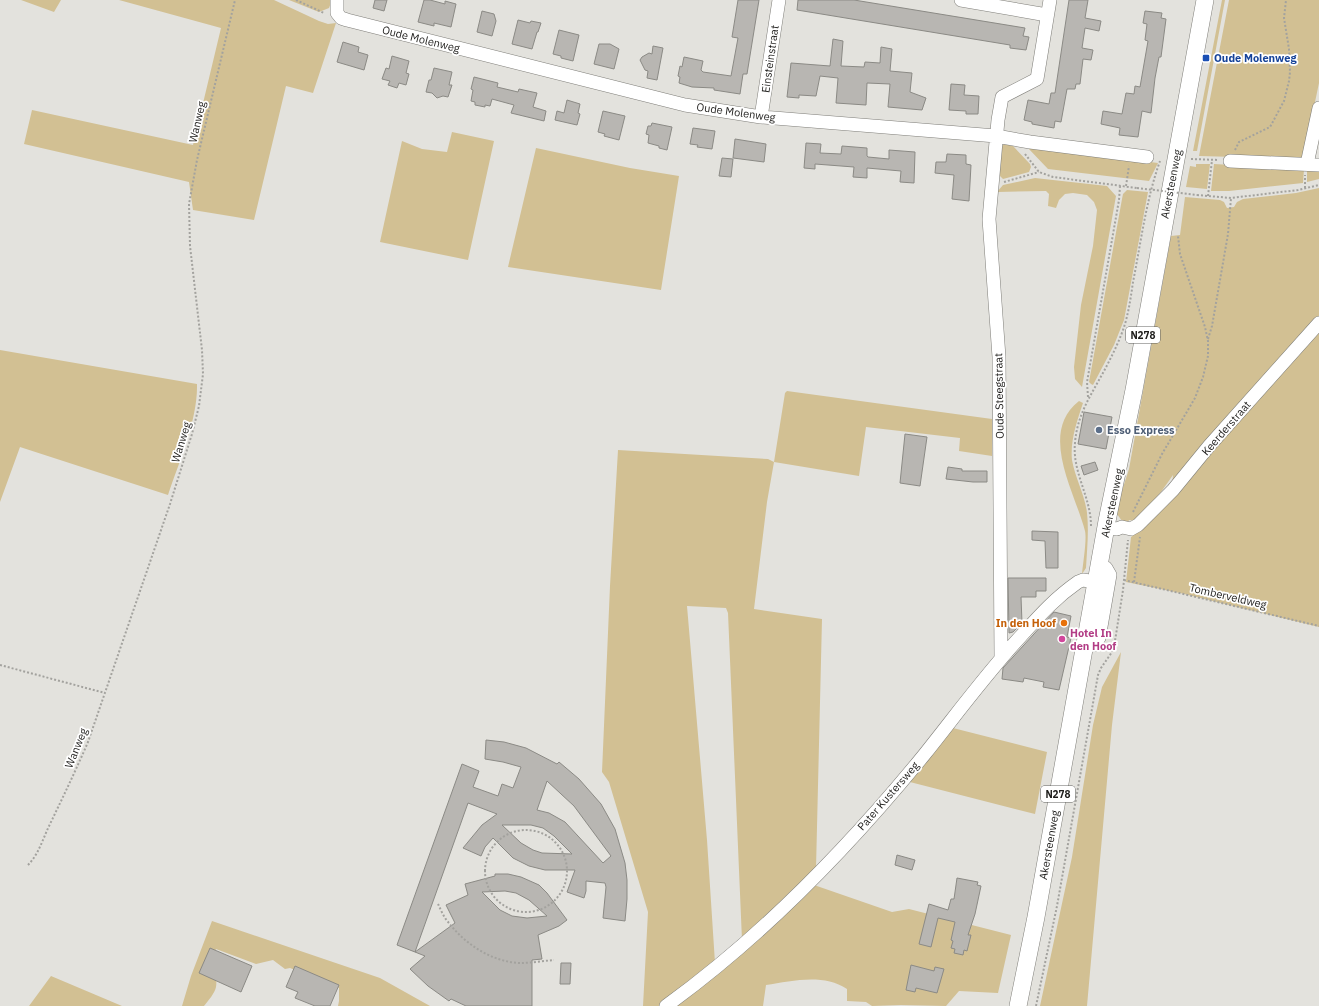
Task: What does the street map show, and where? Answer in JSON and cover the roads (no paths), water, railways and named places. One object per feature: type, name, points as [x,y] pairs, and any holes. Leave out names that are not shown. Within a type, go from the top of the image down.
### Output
[{"type":"main road","name":"Akersteenweg","points":[[1018,1006],[1036,917],[1098,574],[1118,524],[1134,390],[1205,0]]},
{"type":"street","name":"Oude Molenweg","points":[[337,0],[332,14],[347,20],[685,105],[761,117],[996,136],[1147,157]]},
{"type":"street","name":"Einsteinstraat","points":[[761,117],[779,0]]},
{"type":"street","points":[[961,0],[1047,15],[1050,0]]},
{"type":"street","name":"Oude Steegstraat","points":[[1001,656],[999,363],[989,219],[996,136],[1002,97],[1037,79],[1047,15]]},
{"type":"street","points":[[1232,161],[1313,165],[1319,108]]},
{"type":"street","name":"Keerderstraat","points":[[1118,524],[1173,490],[1209,446],[1319,323]]},
{"type":"street","name":"Pater Kustersweg","points":[[666,1006],[710,972],[750,938],[809,883],[867,822],[919,761],[1001,656],[1056,598],[1078,582],[1098,574]]},
{"type":"place","name":"Oude Molenweg","points":[[1206,58]]},
{"type":"place","name":"Esso Express","points":[[1099,430]]},
{"type":"place","name":"In den Hoof","points":[[1064,623]]},
{"type":"place","name":"Hotel In den Hoof","points":[[1062,639]]}]
